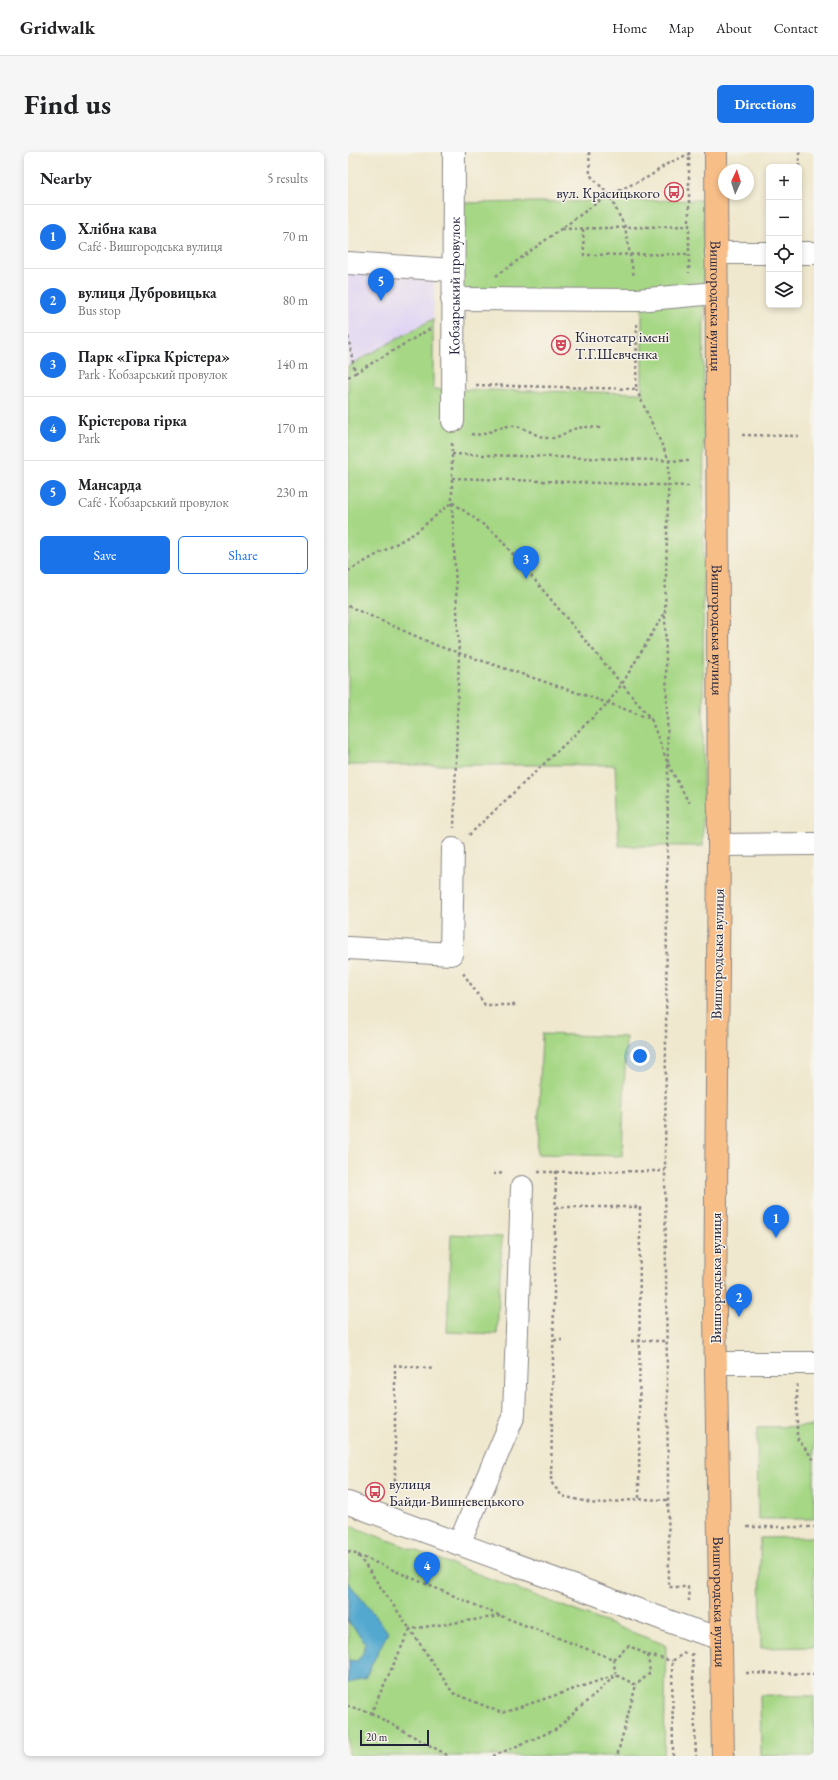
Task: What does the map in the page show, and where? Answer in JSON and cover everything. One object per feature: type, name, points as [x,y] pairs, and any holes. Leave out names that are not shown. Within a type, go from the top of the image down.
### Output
[{"type":"main road","name":"Вишгородська вулиця","points":[[716,152],[719,845],[716,1022],[716,1363],[723,1756]]},
{"type":"street","name":"Кобзарський провулок","points":[[452,423],[454,152]]},
{"type":"street","points":[[716,253],[766,253]]},
{"type":"street","points":[[348,263],[452,270]]},
{"type":"street","points":[[452,308],[637,300],[716,293]]},
{"type":"street","points":[[719,845],[814,844]]},
{"type":"street","points":[[348,948],[451,954],[453,849]]},
{"type":"street","points":[[459,1544],[514,1416],[528,1179]]},
{"type":"street","points":[[716,1363],[806,1363]]},
{"type":"street","points":[[348,1503],[690,1629],[720,1638]]},
{"type":"path","points":[[799,152],[799,164]]},
{"type":"path","points":[[493,277],[605,197],[650,176],[667,164],[689,153],[688,296]]},
{"type":"path","points":[[800,200],[804,253]]},
{"type":"path","points":[[560,229],[689,226]]},
{"type":"path","points":[[583,228],[584,255],[689,254]]},
{"type":"path","points":[[348,377],[452,308]]},
{"type":"path","points":[[348,336],[355,373]]},
{"type":"path","points":[[636,389],[669,460],[665,612],[668,764],[665,1171],[669,1587],[688,1587],[689,1601]]},
{"type":"path","points":[[452,423],[463,433],[480,436],[509,426],[526,428],[531,433],[553,438],[584,426],[601,428]]},
{"type":"path","points":[[452,423],[452,502],[459,653],[453,849]]},
{"type":"path","points":[[742,435],[800,436]]},
{"type":"path","points":[[452,454],[689,461]]},
{"type":"path","points":[[452,478],[689,486]]},
{"type":"path","points":[[348,571],[415,533],[452,502]]},
{"type":"path","points":[[452,502],[496,534],[651,719],[668,764],[689,803]]},
{"type":"path","points":[[348,606],[438,646],[651,719]]},
{"type":"path","points":[[453,849],[608,703],[622,684],[665,612]]},
{"type":"path","points":[[451,954],[485,1005],[518,1005]]},
{"type":"path","points":[[528,1179],[556,1171],[665,1171]]},
{"type":"path","points":[[556,1171],[552,1482],[562,1496],[596,1504],[639,1499],[668,1500]]},
{"type":"path","points":[[556,1207],[640,1207],[639,1499]]},
{"type":"path","points":[[554,1340],[562,1340]]},
{"type":"path","points":[[631,1341],[667,1341]]},
{"type":"path","points":[[806,1363],[797,1438],[814,1460]]},
{"type":"path","points":[[395,1493],[395,1365],[434,1369]]},
{"type":"path","points":[[747,1527],[814,1527]]},
{"type":"path","points":[[348,1551],[501,1616],[613,1659]]},
{"type":"path","points":[[358,1555],[454,1694],[502,1713],[616,1675],[636,1685]]},
{"type":"path","points":[[410,1629],[501,1616]]},
{"type":"path","points":[[371,1713],[410,1629]]},
{"type":"path","points":[[613,1659],[629,1646],[648,1655],[672,1661],[692,1649],[696,1756]]},
{"type":"path","points":[[617,1756],[636,1685],[650,1673],[648,1655]]},
{"type":"path","points":[[613,1659],[616,1675]]},
{"type":"path","points":[[672,1661],[673,1756]]},
{"type":"path","points":[[746,1673],[814,1674]]},
{"type":"path","points":[[493,1756],[554,1730],[616,1675]]},
{"type":"path","points":[[348,1706],[371,1713],[449,1756]]},
{"type":"shaded area","points":[[348,268],[435,273],[433,319],[348,366]]},
{"type":"green space","points":[[704,200],[703,846],[619,846],[615,765],[348,765],[348,366],[433,319],[433,389],[642,393],[642,294],[460,293],[460,203]]},
{"type":"green space","points":[[542,1034],[626,1037],[622,1156],[537,1154]]},
{"type":"green space","points":[[451,1234],[502,1237],[497,1334],[447,1332]]},
{"type":"green space","points":[[814,1426],[814,1519],[758,1519],[757,1427]]},
{"type":"green space","points":[[348,1525],[666,1645],[664,1756],[348,1756]]},
{"type":"green space","points":[[814,1537],[814,1647],[761,1648],[760,1538]]},
{"type":"green space","points":[[760,1695],[814,1696],[814,1756],[761,1756]]},
{"type":"water","points":[[348,1582],[388,1632],[365,1678],[350,1683],[348,1682],[348,1660],[357,1661],[363,1653],[365,1642],[348,1621]]},
{"type":"place","name":"вул. Красицького","points":[[674,192]]},
{"type":"place","name":"Мансарда","points":[[381,301]]},
{"type":"place","name":"Кінотеатр імені Т.Г.Шевченка","points":[[561,345]]},
{"type":"place","name":"Парк «Гірка Крістера»","points":[[526,579]]},
{"type":"place","name":"Хлібна кава","points":[[776,1238]]},
{"type":"place","name":"вулиця Дубровицька","points":[[739,1317]]},
{"type":"place","name":"вулиця Байди-Вишневецького","points":[[375,1492]]},
{"type":"place","name":"Крістерова гірка","points":[[427,1585]]}]
